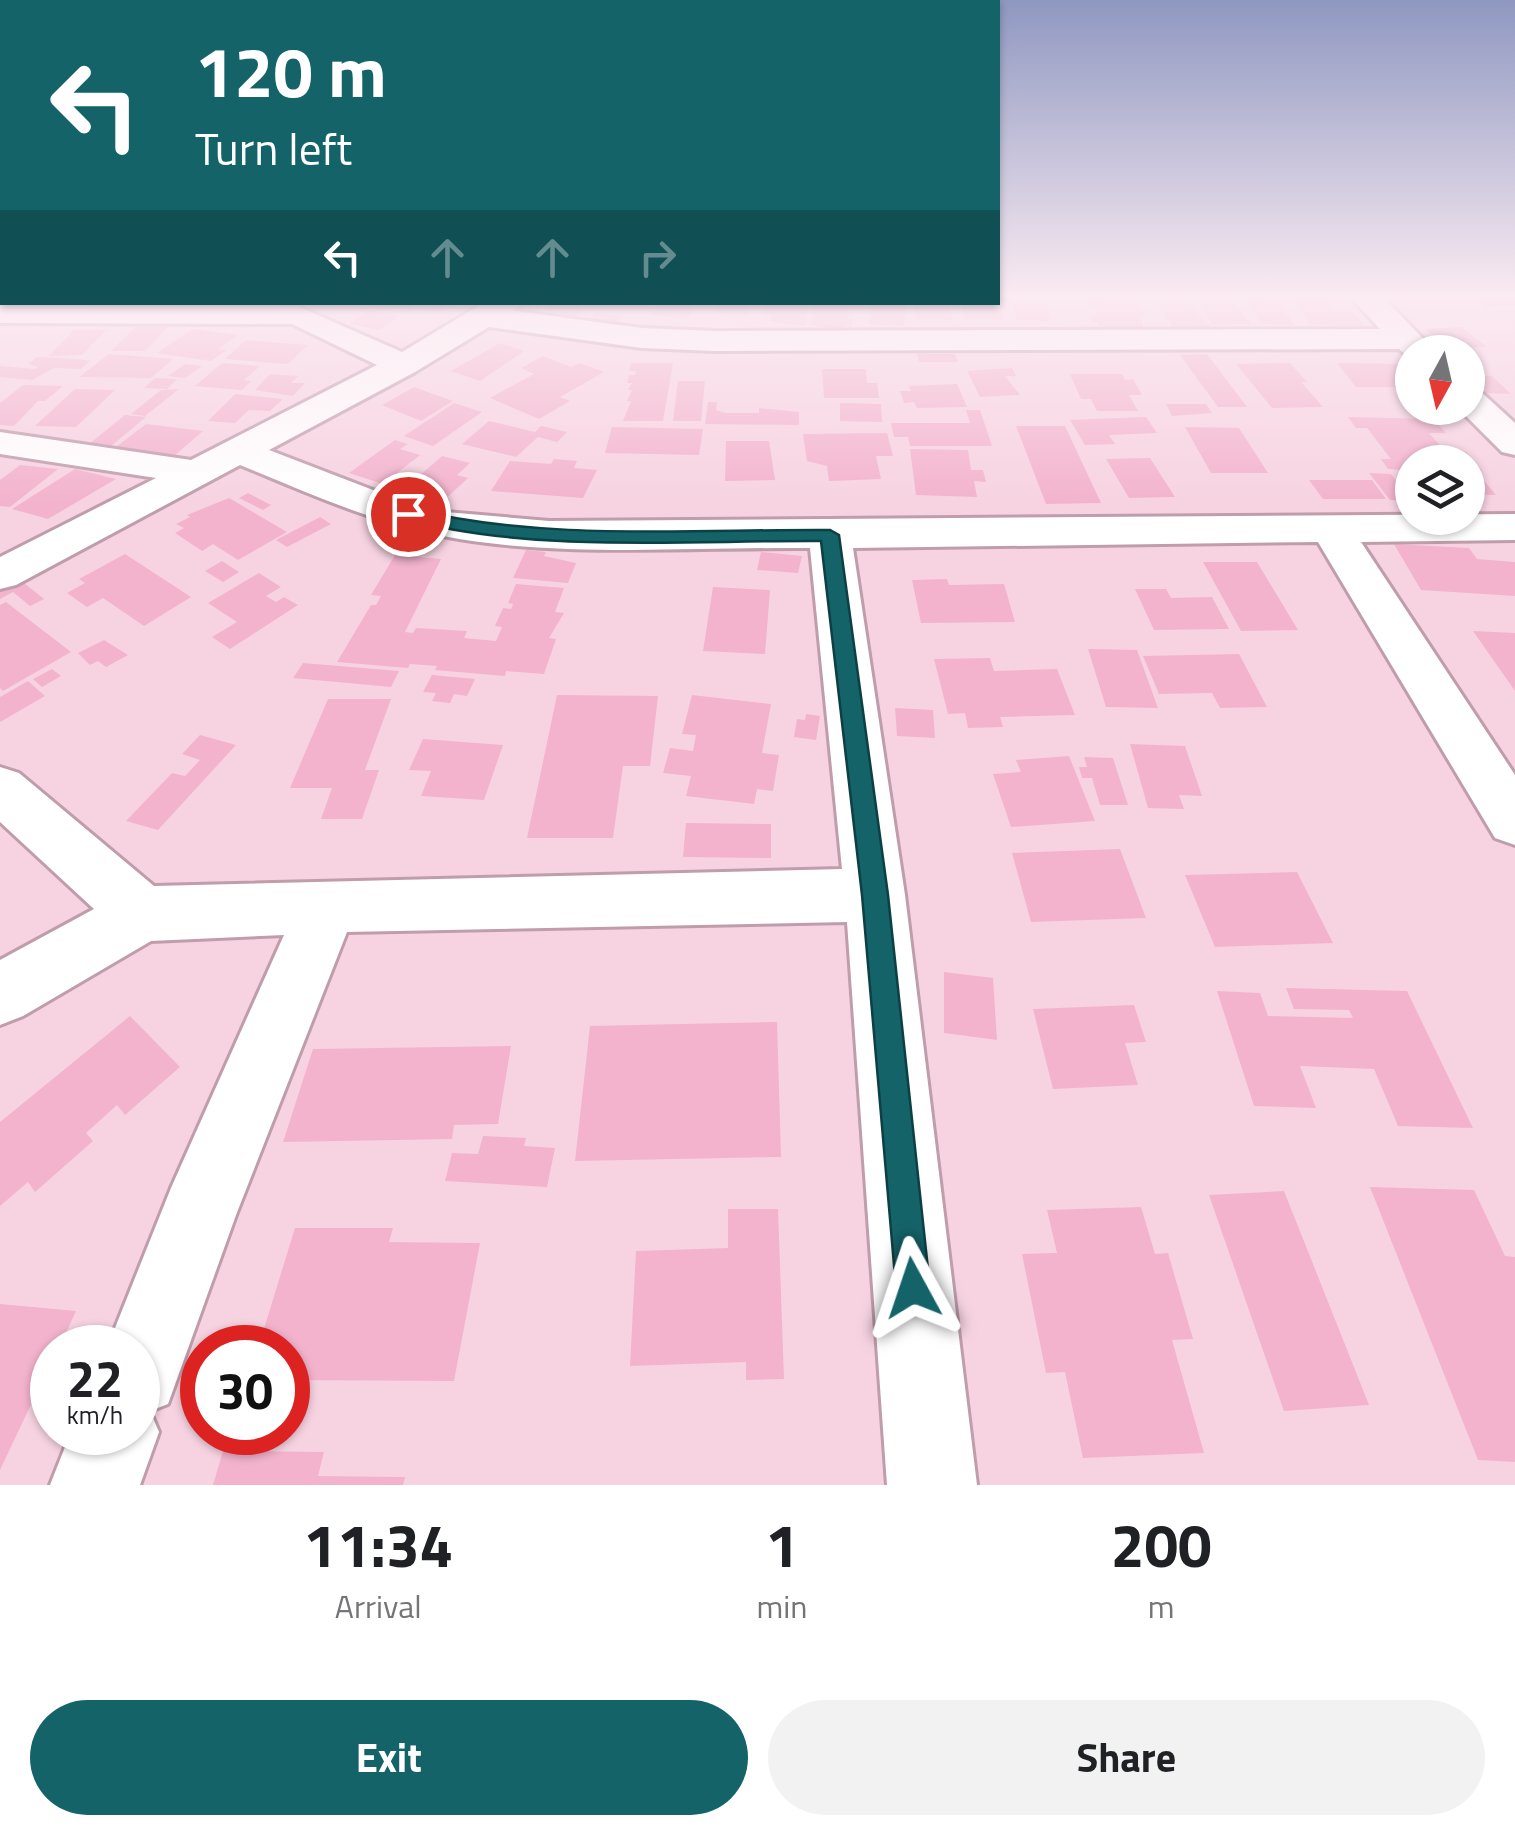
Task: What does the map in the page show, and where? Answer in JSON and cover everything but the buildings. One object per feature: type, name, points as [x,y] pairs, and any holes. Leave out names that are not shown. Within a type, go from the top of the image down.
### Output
[{"type":"street","points":[[0,575],[406,363]]},
{"type":"street","points":[[1485,415],[1515,444]]},
{"type":"street","points":[[0,443],[194,472]]},
{"type":"street","points":[[240,452],[372,504],[445,524],[548,534],[1515,528]]},
{"type":"street","points":[[1332,530],[1515,822]]},
{"type":"street","points":[[830,535],[875,895],[932,1485]]},
{"type":"street","points":[[0,789],[142,914]]},
{"type":"street","points":[[0,994],[142,914],[327,906],[875,895]]},
{"type":"street","points":[[157,1325],[327,906]]},
{"type":"street","points":[[95,1485],[106,1455]]},
{"type":"route","points":[[408,514],[445,524],[548,534],[830,535],[875,895],[913,1288]]}]
